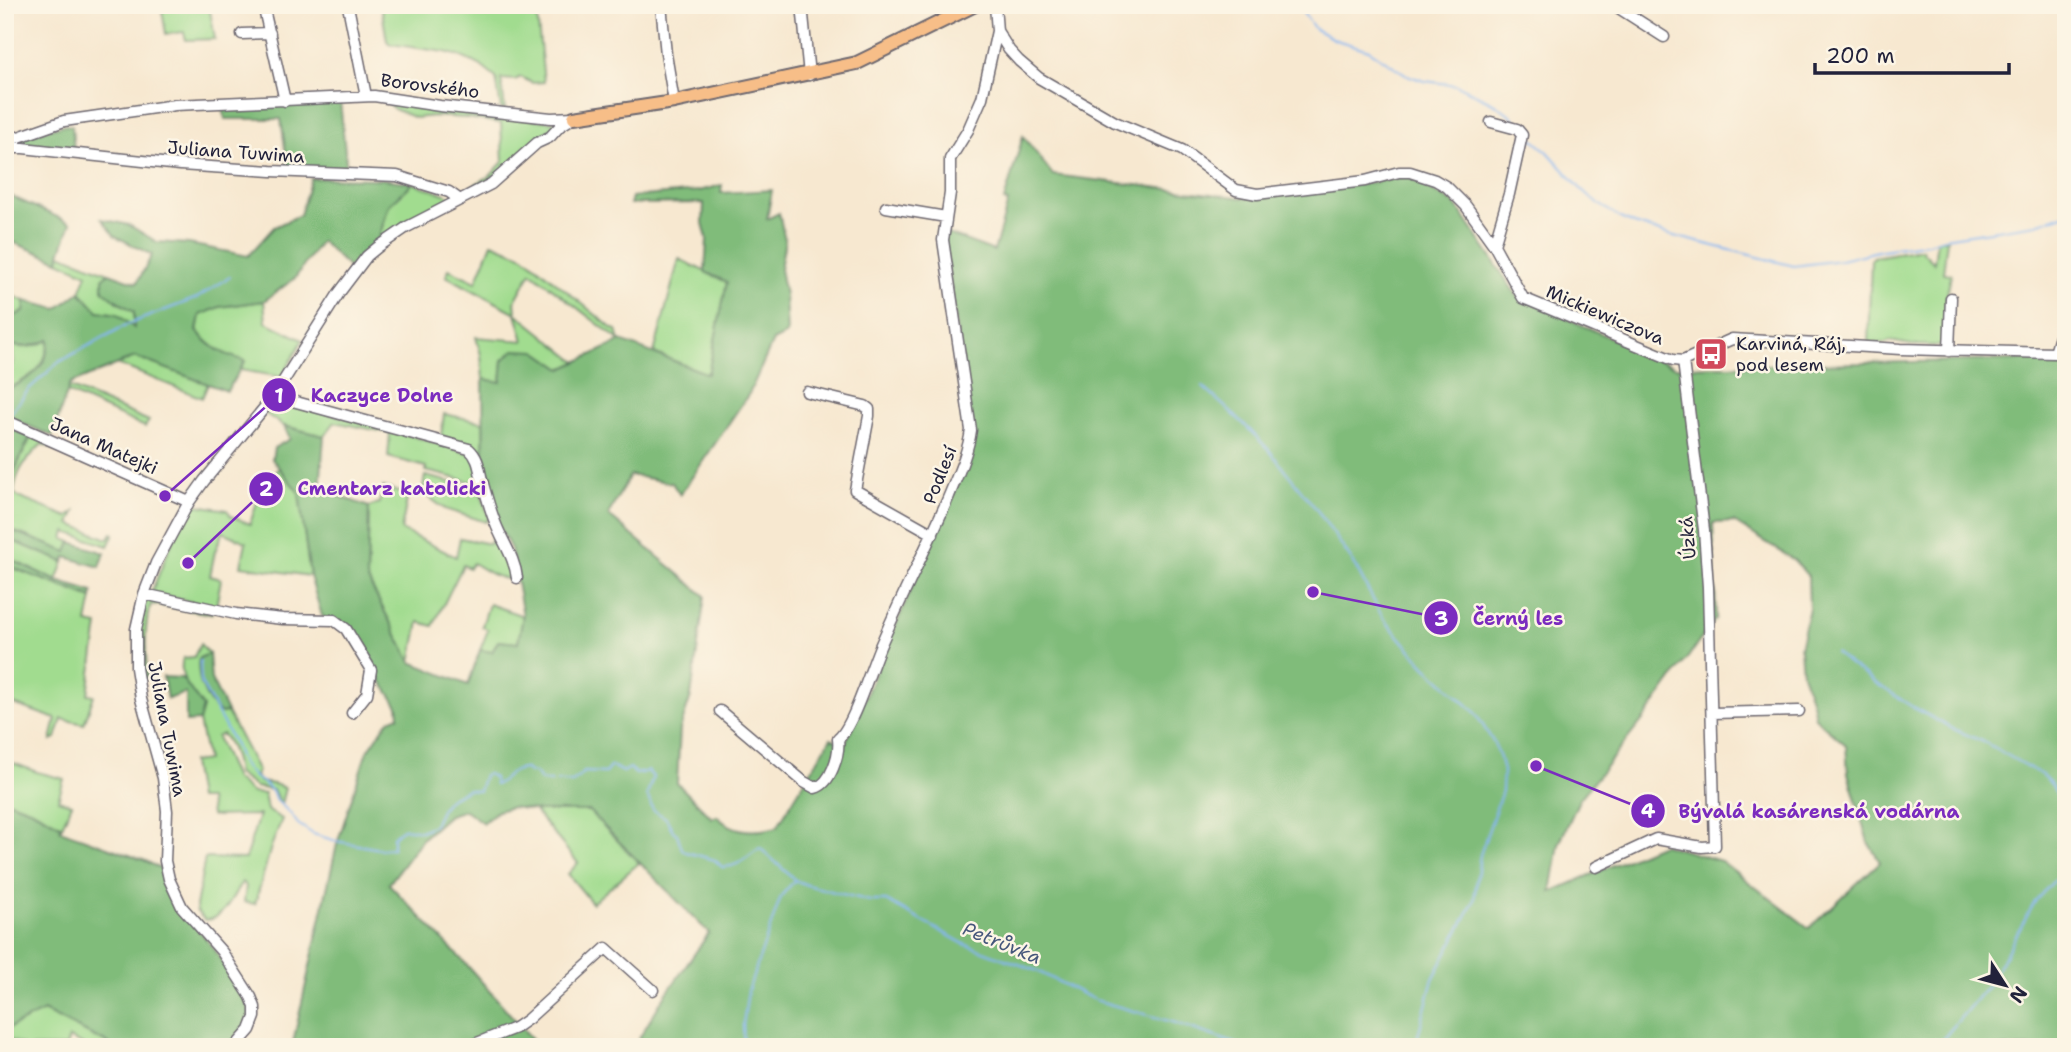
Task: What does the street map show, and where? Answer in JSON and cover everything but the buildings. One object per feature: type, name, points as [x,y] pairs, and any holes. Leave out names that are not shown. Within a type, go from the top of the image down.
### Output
[{"type":"main road","name":"Borovského","points":[[575,117],[674,102],[857,63],[975,5]]},
{"type":"street","points":[[263,5],[285,101]]},
{"type":"street","points":[[662,5],[674,102]]},
{"type":"street","points":[[802,5],[809,75]]},
{"type":"street","points":[[995,5],[997,31]]},
{"type":"street","points":[[1614,5],[1664,37]]},
{"type":"street","points":[[348,6],[366,96]]},
{"type":"street","name":"Podlesí","points":[[720,711],[804,782],[815,789],[821,787],[828,778],[837,755],[838,739],[843,736],[969,447],[971,430],[943,240],[951,177],[950,159],[968,130],[982,98],[997,31]]},
{"type":"street","name":"Mickiewiczova","points":[[997,31],[1009,50],[1039,78],[1115,122],[1182,150],[1236,190],[1257,194],[1365,181],[1399,172],[1410,172],[1435,180],[1447,187],[1466,206],[1494,245],[1523,298],[1664,357],[1683,361]]},
{"type":"street","points":[[242,34],[270,33]]},
{"type":"street","name":"Borovského","points":[[5,137],[13,139],[64,121],[175,105],[366,96],[559,122],[575,117]]},
{"type":"street","name":"Juliana Tuwima","points":[[235,1047],[250,1030],[256,1017],[255,1007],[222,953],[182,907],[174,893],[165,861],[167,811],[163,778],[141,699],[136,668],[136,629],[144,593],[162,551],[189,502],[274,397],[339,293],[367,257],[407,227],[491,184],[537,144],[550,137],[559,122]]},
{"type":"street","points":[[1491,122],[1517,129],[1522,135],[1494,245]]},
{"type":"street","name":"Juliana Tuwima","points":[[5,148],[180,165],[397,176],[449,192],[460,200]]},
{"type":"street","points":[[886,207],[946,217]]},
{"type":"street","points":[[1949,351],[1951,298]]},
{"type":"street","points":[[1683,361],[1732,339],[2060,354],[2066,317]]},
{"type":"street","name":"Úzká","points":[[1596,867],[1656,839],[1702,847],[1715,845],[1710,621],[1704,530],[1683,361]]},
{"type":"street","points":[[807,392],[869,409],[855,490],[933,534]]},
{"type":"street","points":[[274,397],[469,449],[478,462],[496,525],[510,553],[517,578]]},
{"type":"street","name":"Jana Matejki","points":[[5,420],[189,502]]},
{"type":"street","points":[[144,593],[236,614],[283,619],[334,620],[346,629],[371,670],[367,694],[352,713]]},
{"type":"street","points":[[1712,713],[1799,711]]},
{"type":"street","points":[[467,1047],[515,1028],[528,1019],[606,947],[653,990]]},
{"type":"green space","points":[[161,5],[209,5],[215,39],[186,40],[184,32],[166,34]]},
{"type":"green space","points":[[381,5],[536,5],[544,82],[532,83],[521,77],[515,80],[501,79],[505,109],[501,109],[496,78],[480,65],[445,52],[390,44],[387,41]]},
{"type":"green space","points":[[340,100],[347,172],[288,169],[281,119],[225,119],[223,106]]},
{"type":"green space","points":[[384,100],[562,123],[540,137],[495,176],[457,195],[491,175],[503,162],[501,123],[434,116],[415,118],[394,109]]},
{"type":"green space","points":[[63,125],[72,126],[74,151],[5,145],[5,141]]},
{"type":"green space","points":[[1023,136],[1053,175],[1245,198],[1407,176],[1456,205],[1517,296],[1675,367],[2056,359],[2066,361],[2066,1047],[634,1047],[662,1000],[709,933],[589,811],[540,811],[512,807],[497,811],[483,823],[465,810],[449,815],[423,838],[389,884],[466,964],[539,1047],[292,1047],[337,844],[366,754],[389,720],[399,716],[398,706],[346,629],[322,616],[310,576],[299,493],[272,459],[274,448],[290,439],[284,426],[324,436],[320,489],[369,507],[367,578],[411,662],[468,685],[480,650],[492,652],[498,641],[518,643],[523,616],[511,549],[495,519],[484,483],[483,379],[501,382],[503,360],[514,350],[536,351],[562,369],[621,341],[708,374],[727,282],[705,272],[707,239],[703,223],[704,203],[630,204],[632,197],[699,191],[722,185],[721,193],[772,190],[767,219],[779,213],[785,240],[780,269],[785,295],[787,334],[773,341],[750,392],[680,495],[672,483],[630,475],[608,515],[705,596],[691,696],[680,729],[677,783],[712,818],[717,816],[730,826],[745,830],[777,827],[831,738],[845,744],[973,445],[943,232],[994,251],[1008,202],[1004,201]],"holes":[[[1734,522],[1794,560],[1808,576],[1809,608],[1800,648],[1802,674],[1815,718],[1846,745],[1848,773],[1868,842],[1880,862],[1809,928],[1721,861],[1662,844],[1551,892],[1559,844],[1579,800],[1646,716],[1716,618],[1713,523]]]},
{"type":"green space","points":[[311,178],[383,179],[413,183],[389,205],[377,243],[351,270],[321,241],[295,278],[264,301],[220,307],[200,315],[197,331],[208,343],[245,361],[227,391],[135,357],[70,384],[52,436],[5,416],[5,391],[35,372],[48,351],[49,340],[27,346],[5,343],[5,319],[24,312],[25,301],[57,309],[80,292],[98,311],[117,314],[134,328],[134,312],[103,291],[103,278],[109,273],[137,283],[152,255],[115,236],[102,219],[129,225],[157,242],[189,244],[248,256],[274,227],[300,215]]},
{"type":"green space","points":[[413,183],[448,195],[452,200],[377,243],[389,205]]},
{"type":"green space","points":[[6,194],[71,223],[59,261],[5,239]]},
{"type":"green space","points":[[1937,240],[1947,240],[1943,273],[1951,274],[1946,303],[1948,320],[1945,346],[1890,341],[1868,343],[1871,260],[1874,257],[1922,249],[1934,263]]},
{"type":"green space","points":[[492,243],[524,256],[617,330],[620,341],[531,272],[515,301],[516,313],[446,276],[449,269],[476,282]]},
{"type":"green space","points":[[60,254],[109,273],[103,278],[116,301],[134,312],[134,329],[117,314],[98,311],[80,292],[87,274],[59,261]]},
{"type":"green space","points":[[679,259],[727,282],[708,374],[654,353]]},
{"type":"green space","points":[[5,293],[25,301],[25,312],[5,319]]},
{"type":"green space","points":[[264,301],[266,322],[303,340],[282,377],[240,370],[245,361],[218,350],[197,331],[200,315],[220,307]]},
{"type":"green space","points":[[516,313],[577,362],[562,369],[536,351],[503,360],[501,383],[483,379],[476,337],[524,341]]},
{"type":"green space","points":[[49,340],[44,359],[35,372],[5,391],[5,376],[14,361],[11,345],[30,347]]},
{"type":"green space","points":[[135,357],[208,384],[202,398],[117,364]]},
{"type":"green space","points":[[69,387],[149,421],[145,427],[67,392]]},
{"type":"green space","points":[[276,400],[393,430],[474,455],[479,474],[476,483],[426,471],[426,467],[388,457],[390,433],[335,422],[324,436],[284,426],[266,414]]},
{"type":"green space","points":[[444,414],[483,422],[484,472],[466,444],[441,436]]},
{"type":"green space","points":[[5,426],[30,437],[5,491]]},
{"type":"green space","points":[[32,435],[98,465],[42,444],[23,466],[14,493],[20,498],[68,517],[75,512],[70,524],[108,539],[114,534],[108,546],[66,532],[64,539],[71,542],[67,552],[5,528],[5,491]]},
{"type":"green space","points":[[279,468],[299,493],[310,576],[241,566],[246,542],[223,532],[215,551],[210,576],[221,579],[216,607],[151,593],[171,544],[192,504],[227,510],[231,516],[250,524],[260,492]]},
{"type":"green space","points":[[425,476],[480,489],[489,518],[486,522],[445,509],[422,492]]},
{"type":"green space","points":[[383,487],[408,495],[401,530],[456,557],[460,538],[490,544],[494,531],[509,556],[513,579],[497,576],[473,563],[469,568],[463,565],[433,626],[419,622],[411,662],[367,578],[369,507],[379,503]]},
{"type":"green space","points":[[5,528],[67,552],[71,542],[105,553],[100,567],[66,557],[64,562],[8,539],[5,541]]},
{"type":"green space","points":[[8,539],[64,562],[57,581],[8,558],[5,541]]},
{"type":"green space","points":[[5,552],[8,558],[57,581],[93,592],[92,598],[5,565]]},
{"type":"green space","points":[[5,565],[92,598],[87,623],[98,625],[88,694],[94,695],[84,724],[62,719],[56,738],[51,740],[56,719],[5,701]]},
{"type":"green space","points":[[146,599],[212,612],[211,614],[151,604],[146,631],[147,677],[143,679],[141,629]]},
{"type":"green space","points":[[489,604],[523,616],[518,643],[498,641],[492,652],[480,650],[488,630],[482,626]]},
{"type":"green space","points":[[200,644],[209,654],[199,658],[200,683],[216,710],[220,713],[227,712],[258,771],[255,776],[260,782],[285,788],[281,804],[273,790],[255,787],[237,774],[228,742],[222,734],[217,737],[235,779],[252,793],[264,794],[267,810],[282,819],[255,904],[244,902],[246,886],[242,882],[222,912],[205,920],[197,912],[196,906],[205,858],[245,859],[259,815],[211,816],[209,799],[198,799],[192,762],[207,760],[199,721],[203,707],[184,678],[182,665],[183,658],[194,657]]},
{"type":"green space","points":[[209,654],[211,679],[227,712],[220,713],[215,708],[203,688],[199,658]]},
{"type":"green space","points":[[163,677],[182,678],[203,707],[199,721],[186,722],[186,693],[167,699]]},
{"type":"green space","points":[[5,760],[64,779],[58,800],[72,804],[62,826],[32,810],[5,800]]},
{"type":"green space","points":[[5,800],[32,810],[62,826],[60,830],[161,869],[169,895],[212,946],[246,998],[250,1013],[245,1027],[228,1047],[115,1047],[44,1011],[5,1030]]},
{"type":"green space","points":[[534,810],[589,811],[639,863],[592,903],[568,874],[578,863]]},
{"type":"green space","points":[[43,1011],[115,1047],[87,1047],[69,1038],[66,1047],[27,1047],[5,1038],[5,1030]]},
{"type":"waterway","points":[[1297,5],[1315,29],[1336,40],[1369,50],[1407,75],[1424,81],[1457,85],[1497,105],[1518,124]]},
{"type":"waterway","points":[[1526,134],[1548,152],[1593,200],[1619,217],[1670,235],[1794,266],[1841,260],[1944,238],[2036,224],[2066,214]]},
{"type":"waterway","points":[[7,418],[29,389],[59,362],[126,325],[197,298],[230,277]]},
{"type":"waterway","points":[[1203,387],[1269,450],[1317,510],[1353,562],[1383,618],[1425,666],[1474,711],[1500,758],[1503,771],[1502,791],[1480,855],[1474,901],[1433,979],[1415,1047]]},
{"type":"waterway","points":[[1835,653],[1914,708],[1984,742],[2042,775],[2052,785],[2066,814]]},
{"type":"waterway","points":[[200,661],[201,683],[235,745],[242,764],[273,792],[275,799],[298,824],[313,834],[380,849],[393,848],[393,837],[401,830],[406,828],[421,831],[434,825],[449,799],[468,789],[479,791],[484,775],[488,774],[494,778],[495,785],[513,772],[526,769],[535,773],[540,780],[552,782]]},
{"type":"waterway","name":"Petrůvka","points":[[557,781],[572,783],[584,772],[605,773],[611,766],[624,772],[629,768],[636,774],[648,771],[653,777],[647,795],[653,810],[666,818],[686,852],[715,860],[722,867],[728,867],[738,864],[760,848],[795,880],[807,885],[870,901],[886,901],[964,944],[1035,970],[1095,1000],[1176,1023],[1245,1047]]},
{"type":"waterway","points":[[1940,1047],[1942,1040],[1989,984],[2036,900],[2066,868]]},
{"type":"waterway","points":[[744,1047],[743,1025],[748,991],[781,896],[795,880]]},
{"type":"place","name":"Karviná, Ráj, pod lesem","points":[[1711,354]]},
{"type":"place","name":"Kaczyce Dolne","points":[[165,496]]},
{"type":"place","name":"Cmentarz katolicki","points":[[188,563]]},
{"type":"place","name":"Černý les","points":[[1313,592]]},
{"type":"place","name":"Bývalá kasárenská vodárna","points":[[1536,766]]}]
